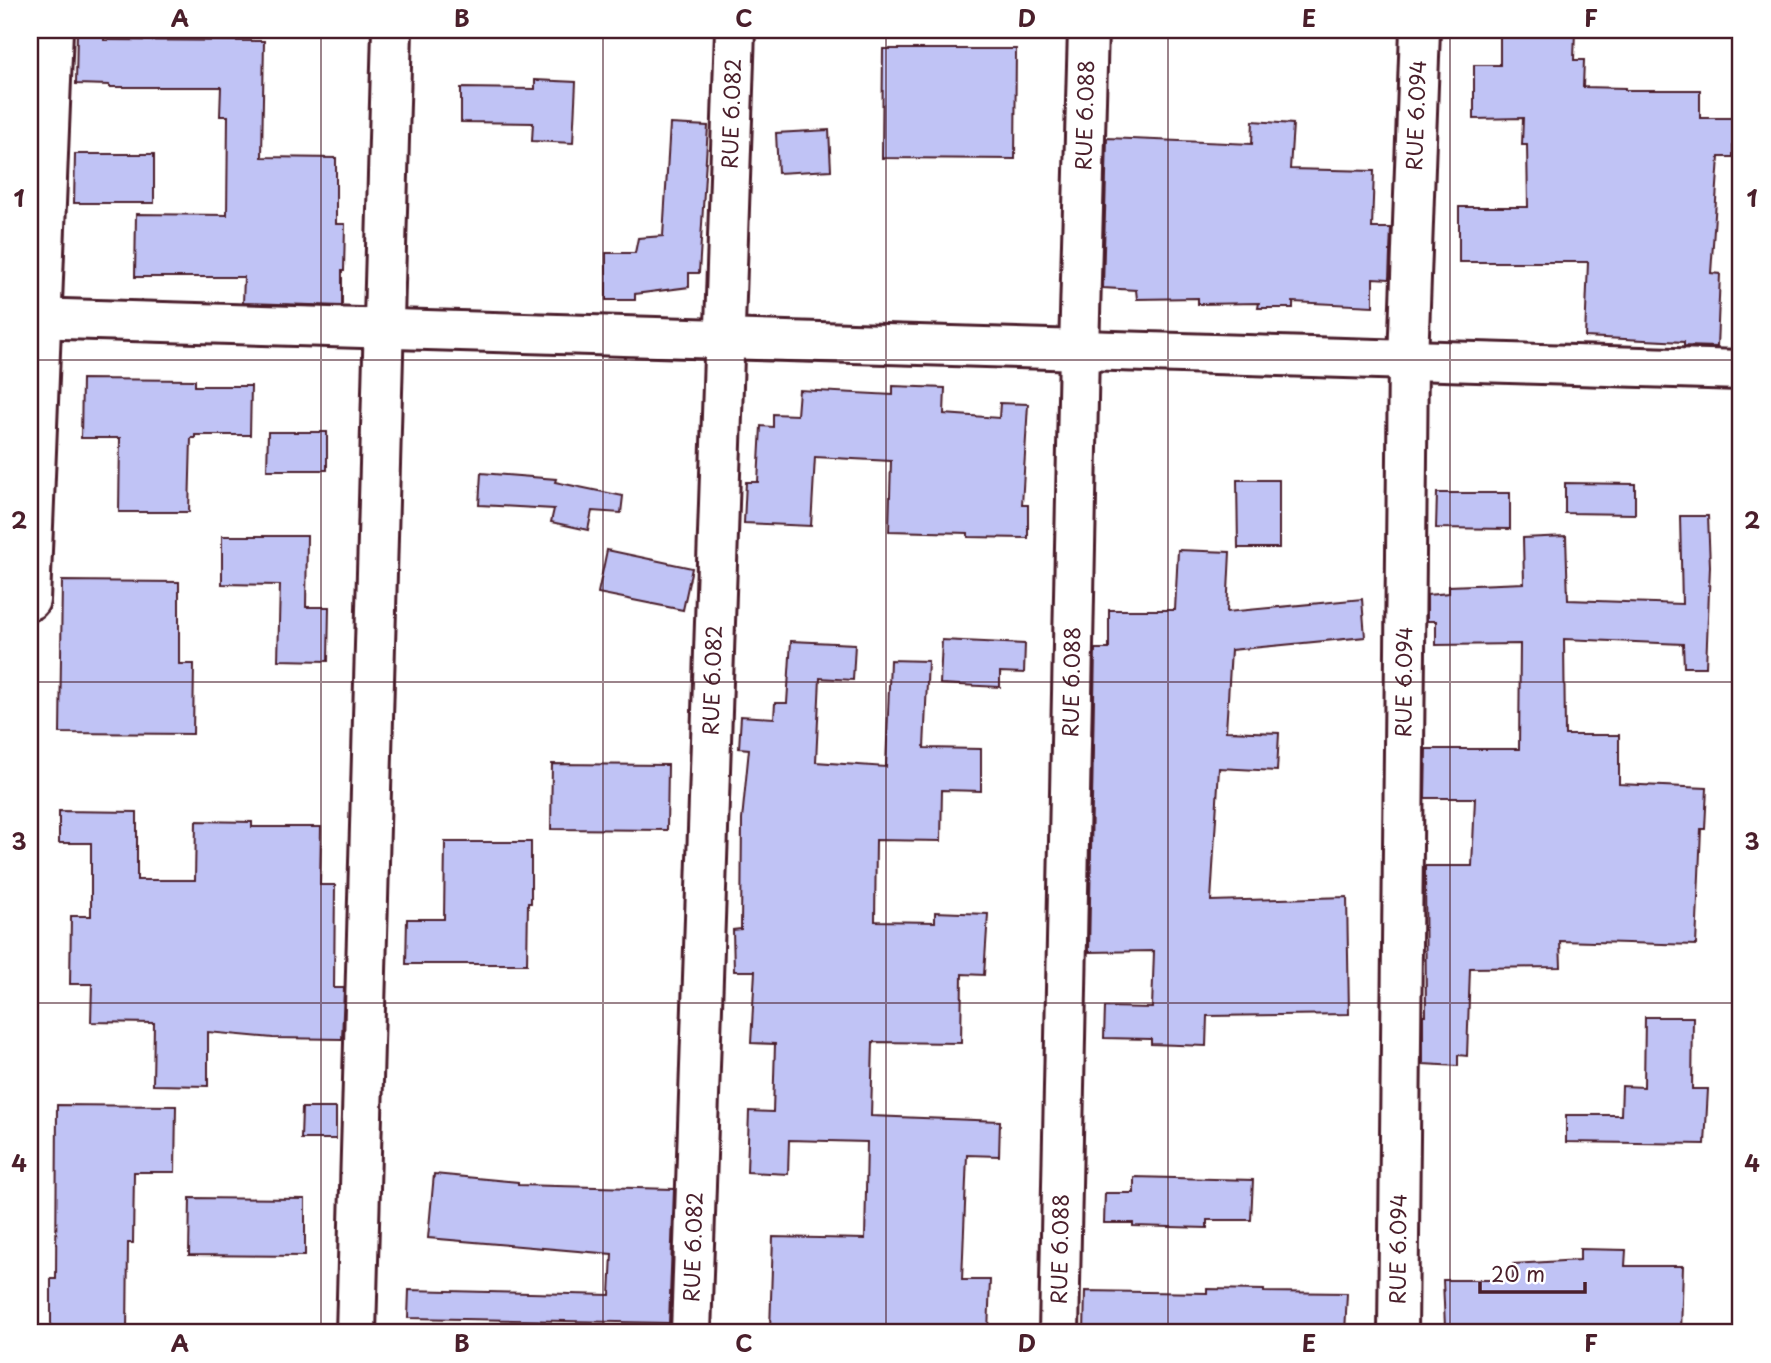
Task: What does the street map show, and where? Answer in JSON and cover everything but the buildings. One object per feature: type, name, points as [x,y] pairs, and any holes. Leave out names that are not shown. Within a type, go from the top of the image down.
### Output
[{"type":"street","points":[[30,600],[35,318],[53,30]]},
{"type":"street","points":[[356,1333],[392,30]]},
{"type":"street","name":"RUE 6.082","points":[[691,1333],[735,30]]},
{"type":"street","name":"RUE 6.088","points":[[1059,1333],[1088,30]]},
{"type":"street","name":"RUE 6.094","points":[[1398,1333],[1408,360],[1420,30]]},
{"type":"street","points":[[35,318],[1741,370]]}]
